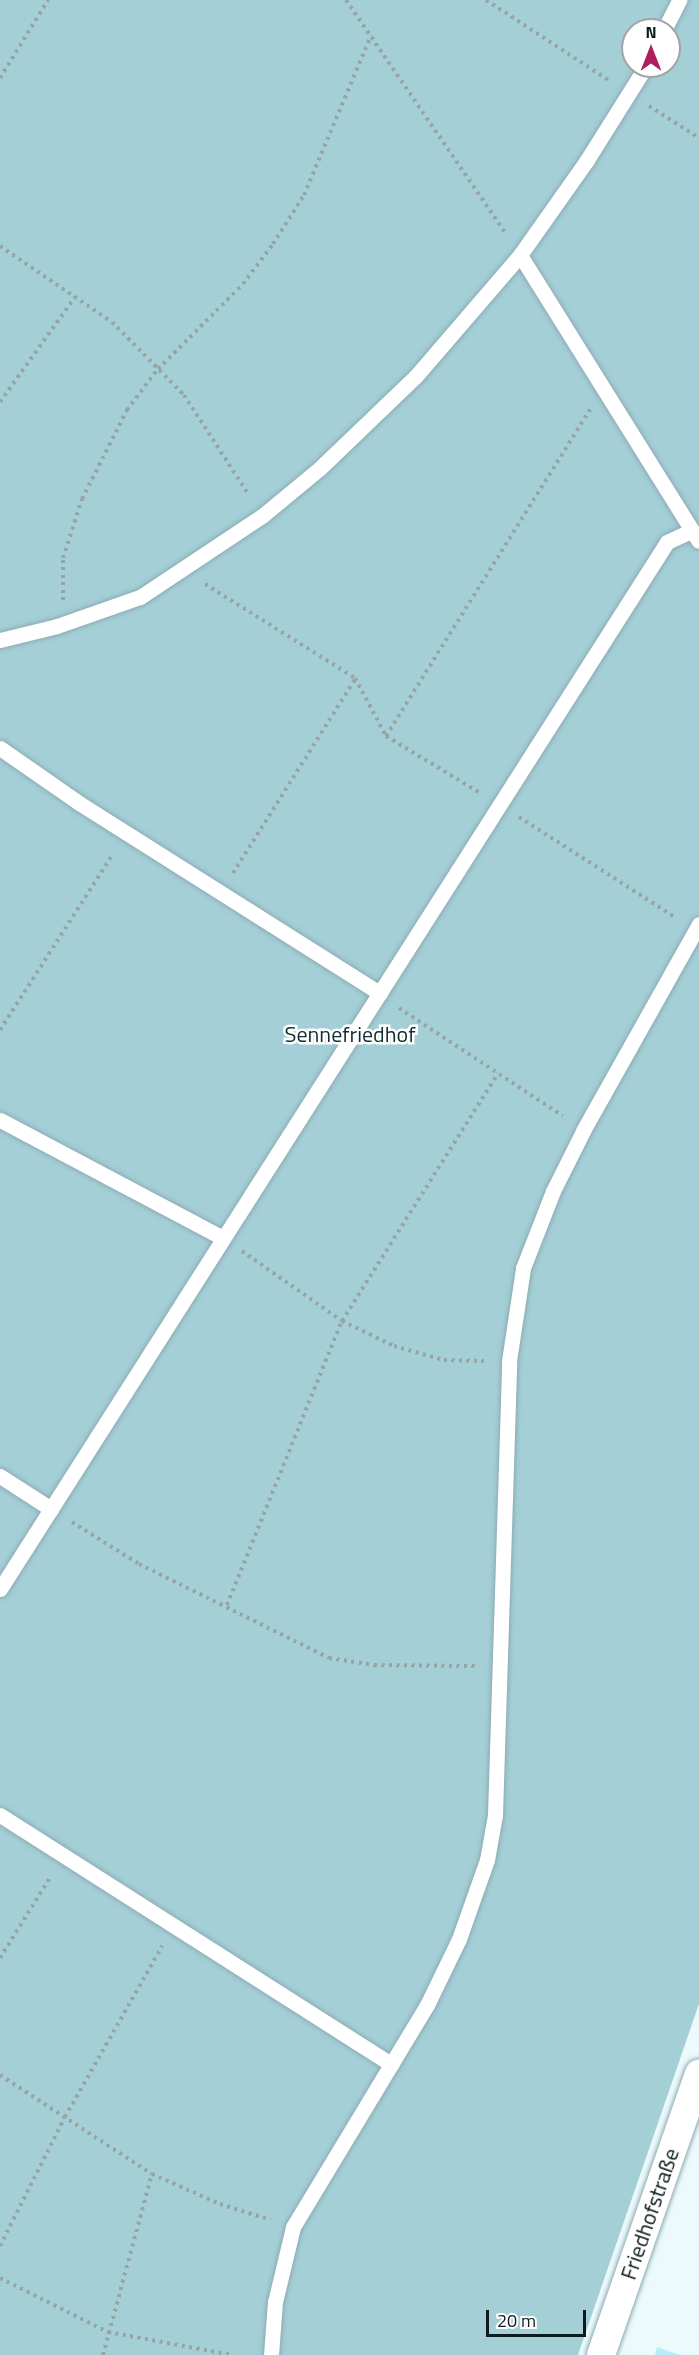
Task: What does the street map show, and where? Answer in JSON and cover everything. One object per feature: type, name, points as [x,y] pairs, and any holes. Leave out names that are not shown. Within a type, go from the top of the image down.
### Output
[{"type":"street","name":"Friedhofstraße","points":[[601,2355],[699,2074]]},
{"type":"lane","points":[[670,18],[679,0]]},
{"type":"lane","points":[[0,640],[67,622],[140,597],[188,568],[262,516],[320,468],[416,376],[520,255],[639,78]]},
{"type":"lane","points":[[0,1589],[667,542],[695,536],[520,255]]},
{"type":"lane","points":[[0,748],[126,833],[380,993]]},
{"type":"lane","points":[[271,2355],[275,2302],[293,2227],[391,2064],[459,1939],[487,1860],[495,1815],[509,1361],[524,1268],[553,1191],[584,1129],[697,927]]},
{"type":"lane","points":[[0,1120],[223,1238]]},
{"type":"lane","points":[[0,1476],[51,1509]]},
{"type":"lane","points":[[0,1815],[391,2064]]},
{"type":"path","points":[[0,78],[48,0]]},
{"type":"path","points":[[346,0],[520,255]]},
{"type":"path","points":[[486,0],[699,138]]},
{"type":"path","points":[[67,622],[62,589],[63,558],[82,499],[127,410],[158,369],[243,284],[273,244],[304,195],[371,36]]},
{"type":"path","points":[[0,246],[112,322],[184,395],[262,516]]},
{"type":"path","points":[[0,402],[75,297]]},
{"type":"path","points":[[386,736],[603,389]]},
{"type":"path","points":[[188,568],[200,581],[355,678],[386,736],[697,927]]},
{"type":"path","points":[[221,893],[355,678]]},
{"type":"path","points":[[0,1030],[126,833]]},
{"type":"path","points":[[380,993],[584,1129]]},
{"type":"path","points":[[227,1605],[342,1321],[498,1073]]},
{"type":"path","points":[[223,1238],[342,1321],[394,1346],[444,1360],[509,1361]]},
{"type":"path","points":[[51,1509],[139,1564],[227,1605],[329,1658],[374,1665],[501,1667]]},
{"type":"path","points":[[0,1958],[64,1855]]},
{"type":"path","points":[[0,2246],[65,2117],[174,1924]]},
{"type":"path","points":[[0,2076],[152,2174],[220,2204],[293,2227]]},
{"type":"path","points":[[103,2355],[152,2174]]},
{"type":"path","points":[[0,2278],[108,2331],[232,2355]]},
{"type":"green space","name":"Sennefriedhof","points":[[0,0],[699,0],[699,2004],[578,2355],[0,2355]]},
{"type":"building","points":[[657,2347],[680,2355],[655,2355]]}]
